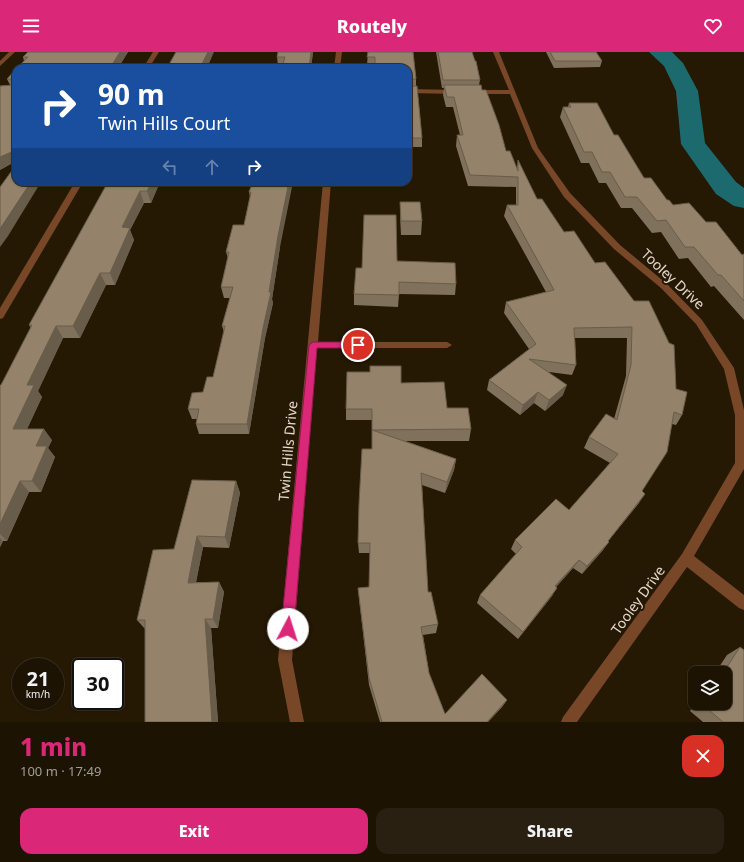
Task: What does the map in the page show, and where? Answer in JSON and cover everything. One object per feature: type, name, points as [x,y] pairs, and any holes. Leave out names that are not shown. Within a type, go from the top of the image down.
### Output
[{"type":"street","points":[[0,64],[12,52]]},
{"type":"street","points":[[148,64],[156,52]]},
{"type":"street","points":[[338,64],[339,52]]},
{"type":"street","name":"Tooley Drive","points":[[496,52],[535,148],[567,195],[617,247],[664,286],[699,322],[729,368],[740,415],[741,464],[686,558],[568,722]]},
{"type":"street","points":[[412,92],[511,92]]},
{"type":"street","points":[[0,316],[77,186]]},
{"type":"street","name":"Twin Hills Drive","points":[[297,722],[285,660],[327,186]]},
{"type":"street","points":[[313,345],[447,345]]},
{"type":"street","points":[[686,558],[744,603]]},
{"type":"building","points":[[28,52],[120,52],[112,64],[21,64],[28,57],[23,57]]},
{"type":"building","points":[[176,52],[208,52],[202,64],[169,64]]},
{"type":"building","points":[[278,52],[311,52],[310,64],[283,64],[285,57],[277,57]]},
{"type":"building","points":[[368,52],[413,52],[416,79],[412,80],[412,64],[375,64],[375,57],[367,57]]},
{"type":"building","points":[[438,52],[472,52],[476,61],[480,80],[443,80]]},
{"type":"building","points":[[550,52],[596,52],[602,61],[555,61]]},
{"type":"building","points":[[12,73],[12,79],[7,79]]},
{"type":"building","points":[[12,85],[12,152],[0,157],[0,86]]},
{"type":"building","points":[[444,85],[481,85],[482,90],[486,90],[499,125],[506,151],[510,151],[518,171],[518,160],[537,199],[542,199],[564,232],[574,231],[595,263],[605,262],[634,301],[649,301],[669,343],[674,345],[676,389],[687,392],[682,415],[674,412],[667,452],[642,491],[645,494],[608,541],[609,542],[587,566],[579,560],[555,586],[557,588],[523,632],[480,595],[522,547],[515,540],[556,499],[569,510],[618,454],[589,437],[606,414],[617,420],[631,365],[632,327],[574,328],[576,365],[529,359],[567,385],[549,400],[538,392],[523,405],[489,380],[536,344],[506,302],[554,290],[507,205],[518,205],[518,177],[470,175],[457,135],[463,135],[454,97],[447,97]]},
{"type":"building","points":[[412,86],[417,86],[422,138],[412,138]]},
{"type":"building","points":[[569,103],[597,103],[614,135],[618,135],[644,178],[651,178],[667,200],[669,200],[673,205],[689,203],[706,222],[716,222],[742,255],[744,254],[744,301],[721,275],[718,275],[694,247],[685,247],[666,220],[657,221],[637,197],[625,197],[610,172],[602,172],[592,152],[584,152],[563,107],[571,107]]},
{"type":"building","points":[[12,170],[12,186],[28,186],[0,229],[0,187]]},
{"type":"building","points":[[106,186],[150,186],[147,191],[140,191],[122,227],[130,228],[110,273],[100,273],[73,326],[56,326],[27,385],[34,385],[13,429],[44,429],[36,446],[47,446],[32,481],[20,481],[0,524],[0,385],[32,325],[29,325]]},
{"type":"building","points":[[251,186],[288,186],[278,236],[269,292],[271,292],[263,328],[247,424],[196,424],[199,409],[188,409],[192,393],[203,392],[207,377],[213,377],[225,326],[222,326],[233,287],[221,287],[229,252],[226,252],[233,225],[244,225],[251,192],[249,192]]},
{"type":"building","points":[[400,202],[420,202],[422,221],[401,221]]},
{"type":"building","points":[[364,215],[396,215],[397,261],[455,263],[456,284],[399,282],[399,295],[354,294],[356,268],[362,268]]},
{"type":"building","points":[[370,366],[401,366],[401,383],[444,382],[447,408],[468,408],[471,429],[372,430],[372,409],[346,409],[347,372],[370,372]]},
{"type":"building","points":[[372,430],[456,459],[447,482],[421,473],[428,592],[431,592],[438,624],[421,627],[429,673],[445,714],[482,674],[507,700],[487,722],[382,722],[369,678],[358,588],[369,587],[370,543],[358,543],[362,449],[372,449]]},
{"type":"building","points":[[192,480],[236,481],[225,537],[197,536],[188,583],[219,582],[213,619],[205,619],[212,722],[145,722],[145,620],[137,620],[153,550],[174,549]]},
{"type":"building","points":[[740,647],[744,650],[744,722],[723,722],[709,710],[732,710],[732,666],[728,666]]},
{"type":"waterway","points":[[659,52],[673,63],[687,91],[693,144],[726,188],[744,200]]},
{"type":"route","points":[[288,629],[313,345],[358,345]]}]
